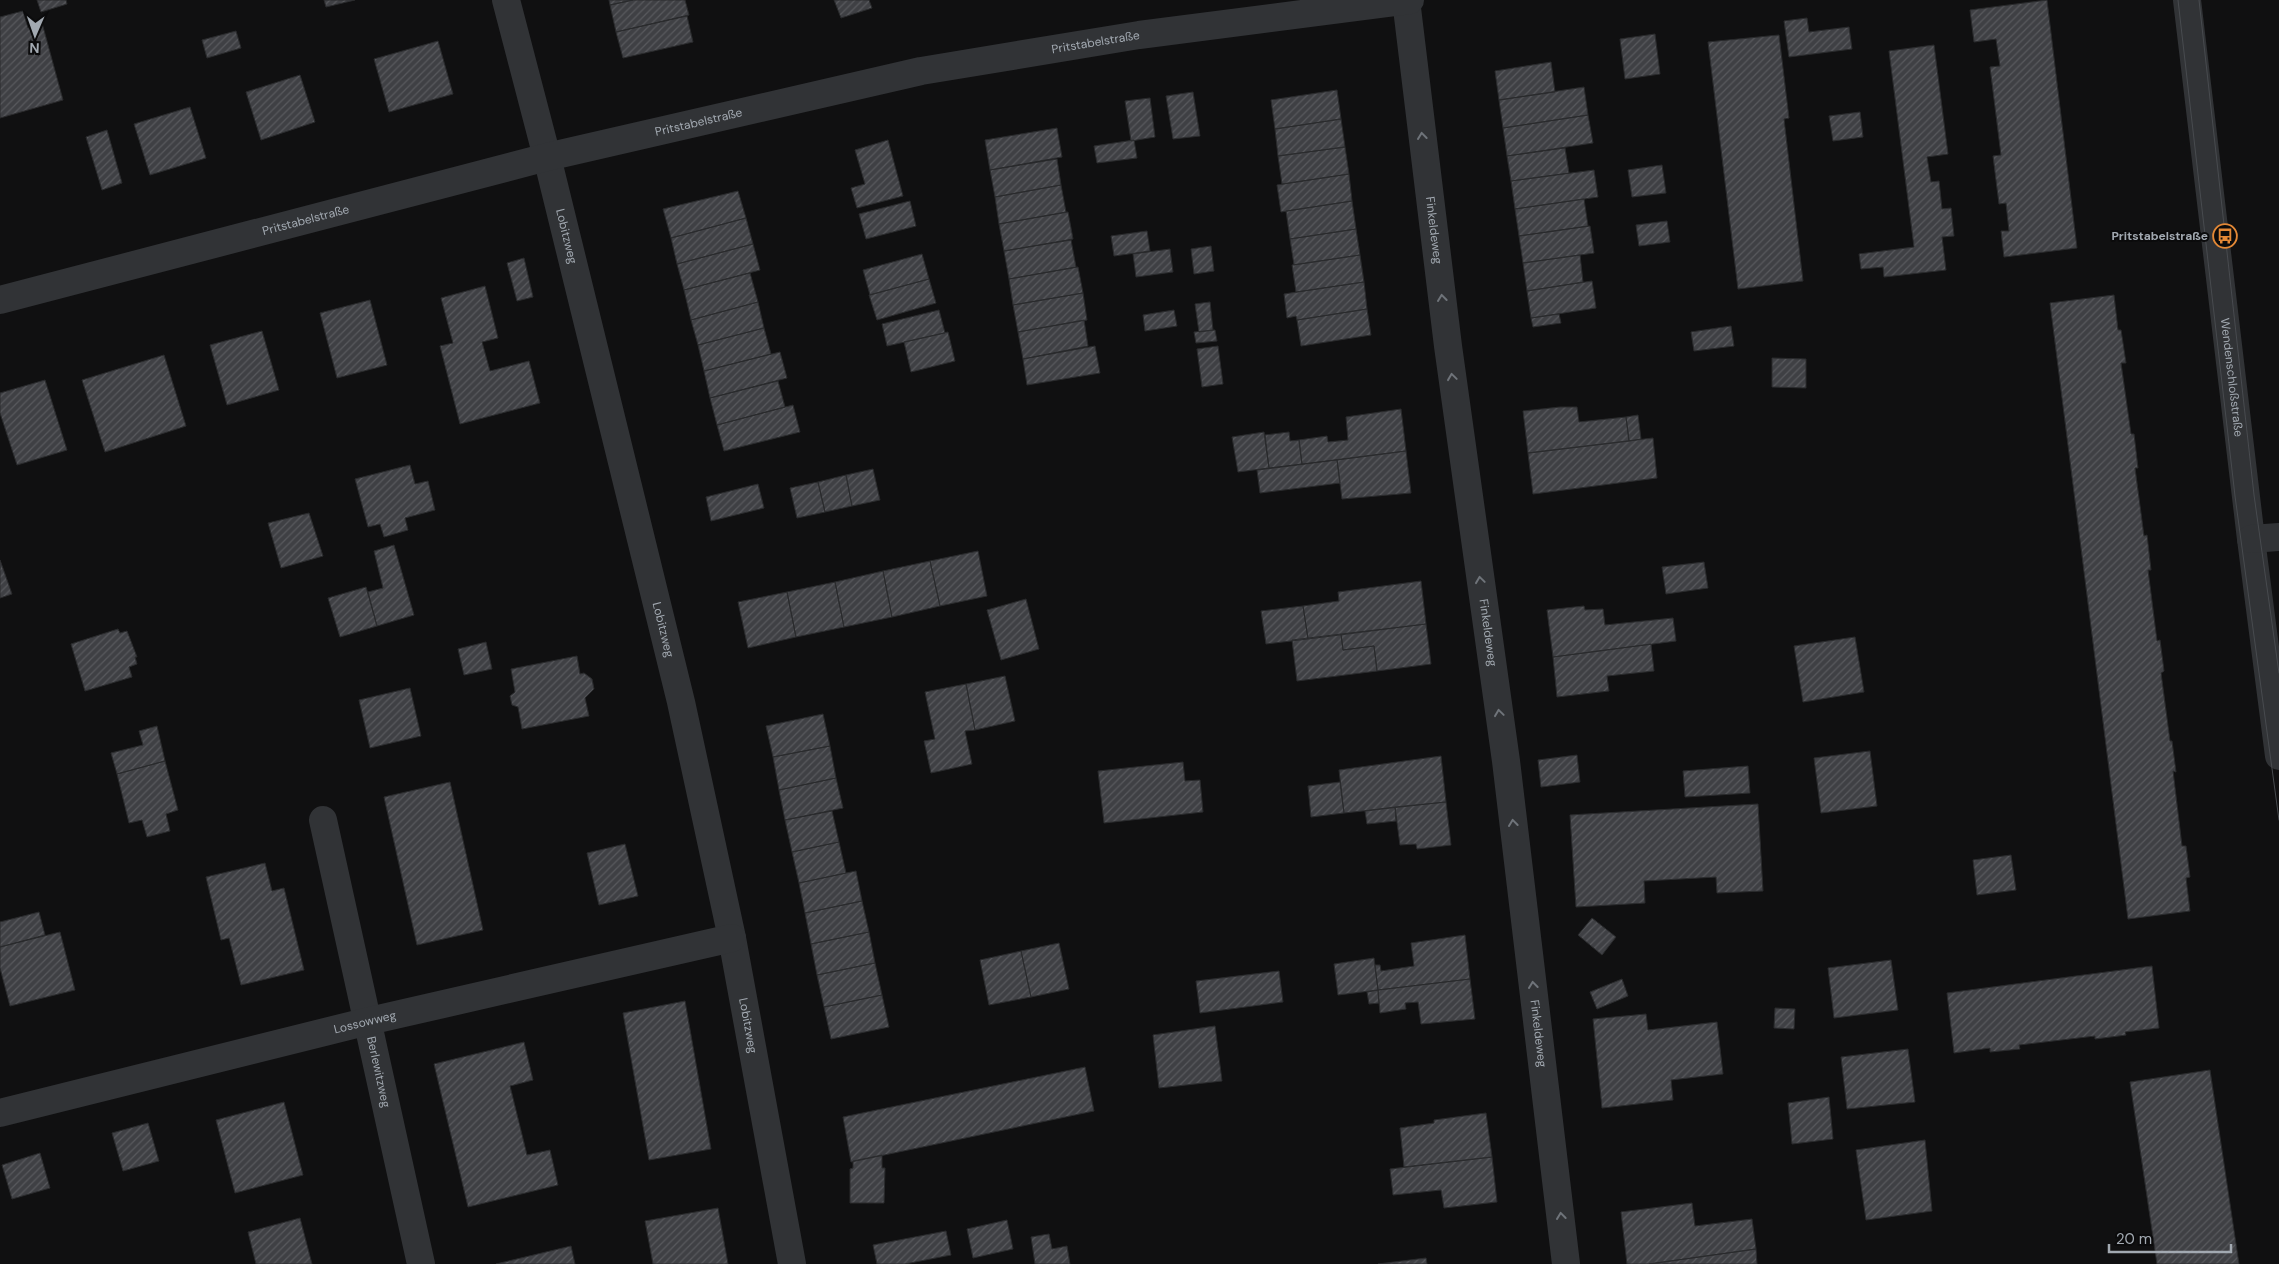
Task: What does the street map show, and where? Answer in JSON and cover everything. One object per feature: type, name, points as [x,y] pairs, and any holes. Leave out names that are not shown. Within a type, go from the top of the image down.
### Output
[{"type":"street","name":"Lobitzweg","points":[[506,0],[547,157],[681,702],[732,938],[792,1264]]},
{"type":"street","name":"Pritstabelstraße","points":[[0,300],[547,157],[921,71],[1139,35],[1407,0]]},
{"type":"street","name":"Finkeldeweg","points":[[1407,0],[1448,346],[1506,761],[1566,1264]]},
{"type":"street","name":"Wendenschloßstraße","points":[[2187,0],[2251,539],[2279,756]]},
{"type":"street","points":[[2251,539],[2279,537]]},
{"type":"street","name":"Berlewitzweg","points":[[323,820],[422,1264]]},
{"type":"street","name":"Lossowweg","points":[[0,1113],[369,1021],[732,938]]},
{"type":"building","points":[[37,0],[66,0],[67,4],[41,12]]},
{"type":"building","points":[[324,0],[355,0],[326,7]]},
{"type":"building","points":[[609,0],[633,0],[610,5]]},
{"type":"building","points":[[633,0],[685,0],[689,15],[616,32],[610,5]]},
{"type":"building","points":[[834,0],[869,0],[872,8],[841,18]]},
{"type":"building","points":[[2047,0],[2077,248],[2004,257],[2001,231],[2009,231],[2006,203],[1999,204],[1993,156],[2001,155],[1990,67],[2000,66],[1996,39],[1974,42],[1970,10]]},
{"type":"building","points":[[23,11],[28,28],[42,23],[63,100],[0,118],[0,17]]},
{"type":"building","points":[[687,16],[693,42],[623,58],[616,32]]},
{"type":"building","points":[[1807,18],[1809,32],[1849,27],[1852,49],[1789,57],[1784,21]]},
{"type":"building","points":[[236,31],[241,48],[207,58],[202,40]]},
{"type":"building","points":[[1655,34],[1660,74],[1625,79],[1620,39]]},
{"type":"building","points":[[1779,35],[1789,118],[1784,119],[1803,281],[1738,289],[1708,42]]},
{"type":"building","points":[[438,41],[453,94],[389,112],[374,59]]},
{"type":"building","points":[[1934,45],[1948,154],[1927,157],[1931,182],[1939,181],[1942,209],[1951,208],[1954,236],[1942,237],[1946,270],[1884,277],[1883,267],[1861,269],[1859,254],[1914,247],[1889,51]]},
{"type":"building","points":[[1551,62],[1555,92],[1499,100],[1495,71]]},
{"type":"building","points":[[300,75],[315,122],[261,140],[246,92]]},
{"type":"building","points":[[1584,87],[1588,115],[1503,128],[1499,100]]},
{"type":"building","points":[[1337,90],[1341,119],[1275,129],[1271,100]]},
{"type":"building","points":[[1193,92],[1200,136],[1173,139],[1166,96]]},
{"type":"building","points":[[1150,98],[1155,137],[1131,141],[1125,101]]},
{"type":"building","points":[[190,107],[206,158],[150,175],[134,124]]},
{"type":"building","points":[[1860,112],[1863,137],[1833,141],[1829,116]]},
{"type":"building","points":[[1588,115],[1593,143],[1507,156],[1503,128]]},
{"type":"building","points":[[1341,119],[1345,147],[1278,156],[1275,129]]},
{"type":"building","points":[[1057,128],[1062,157],[990,170],[985,140]]},
{"type":"building","points":[[107,130],[122,183],[102,190],[86,137]]},
{"type":"building","points":[[888,140],[903,196],[857,208],[851,188],[865,184],[855,150]]},
{"type":"building","points":[[1134,140],[1137,158],[1097,163],[1094,146]]},
{"type":"building","points":[[1345,147],[1349,174],[1282,184],[1278,156]]},
{"type":"building","points":[[1565,148],[1569,173],[1511,181],[1507,156]]},
{"type":"building","points":[[1057,159],[1061,185],[995,197],[990,170]]},
{"type":"building","points":[[1662,165],[1666,193],[1632,197],[1628,170]]},
{"type":"building","points":[[1594,170],[1598,197],[1515,209],[1511,181]]},
{"type":"building","points":[[1349,174],[1352,201],[1281,212],[1277,185]]},
{"type":"building","points":[[1061,185],[1066,212],[999,224],[995,197]]},
{"type":"building","points":[[738,191],[746,218],[671,238],[663,209]]},
{"type":"building","points":[[1584,199],[1588,226],[1519,236],[1515,209]]},
{"type":"building","points":[[910,201],[916,226],[866,239],[859,214]]},
{"type":"building","points":[[1352,201],[1356,229],[1290,239],[1286,211]]},
{"type":"building","points":[[1068,212],[1073,239],[1004,251],[999,224]]},
{"type":"building","points":[[746,218],[753,244],[677,264],[671,238]]},
{"type":"building","points":[[1667,221],[1670,242],[1639,246],[1636,225]]},
{"type":"building","points":[[1590,226],[1594,253],[1523,263],[1519,236]]},
{"type":"building","points":[[1356,229],[1360,255],[1294,265],[1290,239]]},
{"type":"building","points":[[1147,231],[1150,251],[1114,256],[1111,236]]},
{"type":"building","points":[[1071,240],[1076,267],[1009,279],[1004,251]]},
{"type":"building","points":[[753,244],[760,270],[684,290],[677,264]]},
{"type":"building","points":[[1211,246],[1214,271],[1194,274],[1191,249]]},
{"type":"building","points":[[1170,249],[1173,272],[1136,277],[1133,254]]},
{"type":"building","points":[[922,254],[929,279],[870,295],[863,270]]},
{"type":"building","points":[[1360,255],[1364,282],[1296,292],[1292,265]]},
{"type":"building","points":[[1580,255],[1583,282],[1527,291],[1523,263]]},
{"type":"building","points":[[524,258],[533,297],[517,301],[507,263]]},
{"type":"building","points":[[1078,267],[1083,293],[1013,305],[1009,279]]},
{"type":"building","points":[[750,273],[758,302],[691,320],[684,290]]},
{"type":"building","points":[[929,279],[936,303],[877,320],[869,295]]},
{"type":"building","points":[[1592,281],[1596,308],[1531,318],[1527,291]]},
{"type":"building","points":[[1364,282],[1367,309],[1297,320],[1296,316],[1287,318],[1284,294]]},
{"type":"building","points":[[485,286],[498,338],[482,342],[490,371],[529,361],[540,403],[460,424],[440,346],[453,343],[441,298]]},
{"type":"building","points":[[1083,293],[1087,320],[1018,332],[1013,305]]},
{"type":"building","points":[[2114,295],[2118,330],[2121,330],[2126,363],[2121,363],[2131,434],[2134,434],[2138,468],[2135,468],[2144,536],[2147,535],[2151,570],[2148,570],[2157,641],[2160,640],[2164,671],[2161,673],[2176,772],[2173,771],[2182,846],[2186,846],[2190,877],[2186,878],[2190,911],[2128,919],[2050,303]]},
{"type":"building","points":[[370,300],[387,365],[337,378],[320,313]]},
{"type":"building","points":[[758,302],[764,328],[698,345],[691,320]]},
{"type":"building","points":[[1210,302],[1213,330],[1199,332],[1195,304]]},
{"type":"building","points":[[1367,309],[1371,335],[1301,346],[1297,320]]},
{"type":"building","points":[[939,310],[945,333],[887,346],[882,324]]},
{"type":"building","points":[[1174,310],[1177,326],[1145,331],[1143,315]]},
{"type":"building","points":[[1559,314],[1561,323],[1533,327],[1531,318]]},
{"type":"building","points":[[1084,320],[1088,346],[1023,359],[1018,332]]},
{"type":"building","points":[[1731,326],[1734,346],[1694,351],[1691,332]]},
{"type":"building","points":[[764,328],[771,354],[704,371],[698,345]]},
{"type":"building","points":[[1215,330],[1217,341],[1196,343],[1194,332]]},
{"type":"building","points":[[262,331],[279,390],[227,405],[210,345]]},
{"type":"building","points":[[948,332],[955,361],[911,372],[904,342]]},
{"type":"building","points":[[1095,346],[1100,373],[1027,385],[1023,359]]},
{"type":"building","points":[[1218,346],[1223,384],[1202,387],[1197,349]]},
{"type":"building","points":[[780,352],[787,378],[710,398],[704,371]]},
{"type":"building","points":[[164,355],[186,426],[105,452],[82,380]]},
{"type":"building","points":[[1772,358],[1806,359],[1806,388],[1772,387]]},
{"type":"building","points":[[45,380],[67,450],[17,465],[0,413],[0,393]]},
{"type":"building","points":[[778,381],[785,407],[717,425],[710,398]]},
{"type":"building","points":[[793,405],[800,432],[724,451],[717,425]]},
{"type":"building","points":[[1577,407],[1579,422],[1626,417],[1629,441],[1528,453],[1523,411]]},
{"type":"building","points":[[1401,409],[1406,451],[1302,464],[1299,440],[1327,436],[1328,442],[1348,440],[1346,417]]},
{"type":"building","points":[[1638,415],[1641,439],[1629,441],[1626,417]]},
{"type":"building","points":[[1264,432],[1269,468],[1238,472],[1232,437]]},
{"type":"building","points":[[1289,432],[1290,441],[1299,440],[1302,464],[1269,468],[1265,435]]},
{"type":"building","points":[[1653,438],[1657,478],[1533,494],[1528,453]]},
{"type":"building","points":[[1406,451],[1411,493],[1342,499],[1337,460]]},
{"type":"building","points":[[1337,460],[1340,483],[1260,493],[1257,470]]},
{"type":"building","points":[[410,465],[415,484],[428,481],[435,510],[405,518],[408,530],[384,537],[380,524],[368,527],[355,479]]},
{"type":"building","points":[[873,469],[880,500],[852,506],[846,475]]},
{"type":"building","points":[[846,475],[852,506],[825,512],[818,482]]},
{"type":"building","points":[[818,482],[825,512],[797,518],[790,488]]},
{"type":"building","points":[[758,484],[764,508],[711,521],[706,497]]},
{"type":"building","points":[[309,513],[323,556],[281,568],[268,523]]},
{"type":"building","points":[[394,545],[414,615],[377,626],[368,592],[383,588],[374,551]]},
{"type":"building","points":[[978,551],[987,596],[940,606],[930,561]]},
{"type":"building","points":[[0,560],[12,594],[0,598]]},
{"type":"building","points":[[930,561],[940,606],[892,617],[883,571]]},
{"type":"building","points":[[1704,562],[1708,588],[1666,594],[1662,567]]},
{"type":"building","points":[[883,571],[892,617],[844,627],[835,582]]},
{"type":"building","points":[[1421,581],[1426,624],[1308,639],[1303,606],[1339,601],[1338,592]]},
{"type":"building","points":[[835,582],[844,627],[796,637],[787,592]]},
{"type":"building","points":[[366,587],[377,626],[340,637],[328,598]]},
{"type":"building","points":[[787,592],[796,637],[748,648],[738,602]]},
{"type":"building","points":[[1026,599],[1039,649],[1001,660],[987,610]]},
{"type":"building","points":[[1303,606],[1308,639],[1266,644],[1261,611]]},
{"type":"building","points":[[1584,606],[1585,610],[1603,609],[1605,625],[1673,618],[1676,641],[1553,657],[1547,610]]},
{"type":"building","points":[[1426,624],[1431,664],[1377,671],[1374,646],[1343,650],[1341,634]]},
{"type":"building","points":[[118,629],[120,633],[127,631],[137,657],[135,657],[137,664],[129,667],[132,677],[85,691],[71,644]]},
{"type":"building","points":[[1341,634],[1343,650],[1374,646],[1377,671],[1297,681],[1292,640]]},
{"type":"building","points":[[1855,637],[1864,692],[1803,702],[1794,646]]},
{"type":"building","points":[[486,642],[492,669],[464,675],[458,649]]},
{"type":"building","points":[[1651,644],[1654,671],[1607,676],[1609,691],[1557,697],[1553,657]]},
{"type":"building","points":[[577,656],[580,674],[584,673],[592,679],[594,689],[585,698],[589,716],[522,729],[518,707],[512,705],[510,696],[515,692],[511,669]]},
{"type":"building","points":[[1005,676],[1015,721],[975,730],[966,684]]},
{"type":"building","points":[[966,684],[975,730],[965,731],[972,764],[931,773],[924,741],[935,739],[925,692]]},
{"type":"building","points":[[410,688],[421,736],[370,748],[359,700]]},
{"type":"building","points":[[823,714],[830,746],[773,757],[766,726]]},
{"type":"building","points":[[157,726],[165,761],[117,774],[111,753],[143,745],[139,731]]},
{"type":"building","points":[[830,746],[836,778],[779,790],[773,757]]},
{"type":"building","points":[[1870,751],[1877,806],[1821,813],[1814,758]]},
{"type":"building","points":[[1577,755],[1580,782],[1541,787],[1538,760]]},
{"type":"building","points":[[1441,756],[1446,802],[1344,813],[1339,770]]},
{"type":"building","points":[[165,761],[178,810],[166,814],[170,831],[147,837],[142,820],[129,823],[117,774]]},
{"type":"building","points":[[1183,762],[1185,781],[1200,780],[1203,812],[1104,823],[1098,771]]},
{"type":"building","points":[[1748,766],[1750,793],[1685,797],[1683,771]]},
{"type":"building","points":[[836,778],[843,808],[785,820],[779,790]]},
{"type":"building","points":[[450,782],[483,930],[417,945],[384,797]]},
{"type":"building","points":[[1340,782],[1344,813],[1311,817],[1308,786]]},
{"type":"building","points":[[1446,802],[1451,845],[1417,849],[1416,844],[1400,845],[1395,807]]},
{"type":"building","points":[[1758,804],[1763,891],[1717,893],[1716,877],[1644,881],[1645,903],[1576,907],[1570,815]]},
{"type":"building","points":[[1395,807],[1396,821],[1367,824],[1365,811]]},
{"type":"building","points":[[832,811],[839,842],[792,852],[785,820]]},
{"type":"building","points":[[839,842],[846,873],[799,883],[792,852]]},
{"type":"building","points":[[625,844],[638,896],[599,905],[587,853]]},
{"type":"building","points":[[2011,855],[2016,890],[1977,895],[1973,860]]},
{"type":"building","points":[[265,863],[272,891],[284,888],[304,970],[241,985],[229,938],[221,940],[206,877]]},
{"type":"building","points":[[856,871],[862,901],[805,913],[799,883]]},
{"type":"building","points":[[862,901],[869,932],[811,944],[805,913]]},
{"type":"building","points":[[39,912],[45,935],[0,947],[0,922]]},
{"type":"building","points":[[1592,918],[1616,937],[1602,955],[1578,935]]},
{"type":"building","points":[[60,932],[75,990],[10,1006],[0,968],[0,947]]},
{"type":"building","points":[[869,932],[875,963],[817,975],[811,944]]},
{"type":"building","points":[[1465,935],[1470,979],[1378,990],[1375,965],[1380,965],[1381,971],[1414,966],[1411,943]]},
{"type":"building","points":[[1059,943],[1069,989],[1031,997],[1021,951]]},
{"type":"building","points":[[1021,951],[1031,997],[989,1005],[980,960]]},
{"type":"building","points":[[1374,958],[1378,990],[1338,995],[1334,964]]},
{"type":"building","points":[[1891,960],[1898,1010],[1834,1018],[1828,968]]},
{"type":"building","points":[[875,963],[882,995],[824,1007],[817,975]]},
{"type":"building","points":[[2152,966],[2159,1028],[2125,1032],[2126,1035],[2095,1039],[2095,1036],[2019,1045],[2020,1049],[1990,1052],[1990,1048],[1954,1053],[1947,993]]},
{"type":"building","points":[[1279,971],[1283,1002],[1200,1013],[1196,981]]},
{"type":"building","points":[[1470,979],[1475,1019],[1421,1024],[1418,1002],[1405,1003],[1406,1009],[1380,1013],[1378,990]]},
{"type":"building","points":[[1622,979],[1628,996],[1597,1009],[1590,992]]},
{"type":"building","points":[[1378,990],[1379,1003],[1369,1004],[1367,992]]},
{"type":"building","points":[[882,995],[889,1027],[831,1039],[824,1007]]},
{"type":"building","points":[[685,1001],[711,1149],[649,1160],[623,1013]]},
{"type":"building","points":[[1775,1008],[1795,1009],[1794,1029],[1774,1028]]},
{"type":"building","points":[[1646,1014],[1648,1030],[1717,1022],[1723,1074],[1671,1080],[1673,1100],[1602,1108],[1593,1019]]},
{"type":"building","points":[[1215,1026],[1222,1081],[1159,1088],[1153,1035]]},
{"type":"building","points":[[524,1042],[533,1080],[510,1086],[527,1155],[550,1150],[558,1185],[468,1207],[434,1064]]},
{"type":"building","points":[[1908,1049],[1915,1102],[1847,1109],[1841,1057]]},
{"type":"building","points":[[1085,1067],[1094,1111],[851,1162],[843,1117]]},
{"type":"building","points":[[2210,1070],[2239,1264],[2157,1264],[2130,1082]]},
{"type":"building","points":[[1829,1097],[1833,1139],[1792,1144],[1788,1103]]},
{"type":"building","points":[[284,1102],[303,1175],[235,1193],[216,1120]]},
{"type":"building","points":[[1486,1113],[1492,1157],[1404,1167],[1400,1128],[1434,1123],[1434,1120]]},
{"type":"building","points":[[148,1123],[159,1161],[123,1171],[112,1133]]},
{"type":"building","points":[[1925,1140],[1932,1211],[1866,1220],[1856,1150]]},
{"type":"building","points":[[40,1153],[50,1188],[12,1199],[2,1165]]},
{"type":"building","points":[[882,1155],[882,1168],[885,1168],[884,1203],[850,1203],[850,1169],[853,1168],[853,1161]]},
{"type":"building","points":[[1492,1157],[1497,1202],[1444,1208],[1441,1190],[1393,1195],[1390,1169]]},
{"type":"building","points":[[1692,1203],[1695,1226],[1752,1219],[1756,1249],[1649,1264],[1627,1264],[1621,1212]]},
{"type":"building","points":[[718,1208],[728,1264],[653,1264],[645,1221]]},
{"type":"building","points":[[300,1218],[312,1264],[256,1264],[248,1232]]},
{"type":"building","points":[[1007,1220],[1013,1249],[973,1258],[967,1229]]},
{"type":"building","points":[[946,1231],[951,1255],[905,1264],[877,1264],[873,1245]]},
{"type":"building","points":[[1049,1234],[1052,1249],[1067,1246],[1070,1264],[1035,1264],[1031,1237]]},
{"type":"building","points":[[571,1246],[575,1264],[496,1264]]},
{"type":"building","points":[[1756,1249],[1757,1264],[1649,1264]]},
{"type":"building","points":[[1426,1258],[1427,1264],[1378,1264]]},
{"type":"tram line","points":[[2178,0],[2235,496],[2279,820]]},
{"type":"tram line","points":[[2199,0],[2254,495],[2279,673]]},
{"type":"place","name":"Pritstabelstraße","points":[[2225,236]]}]
